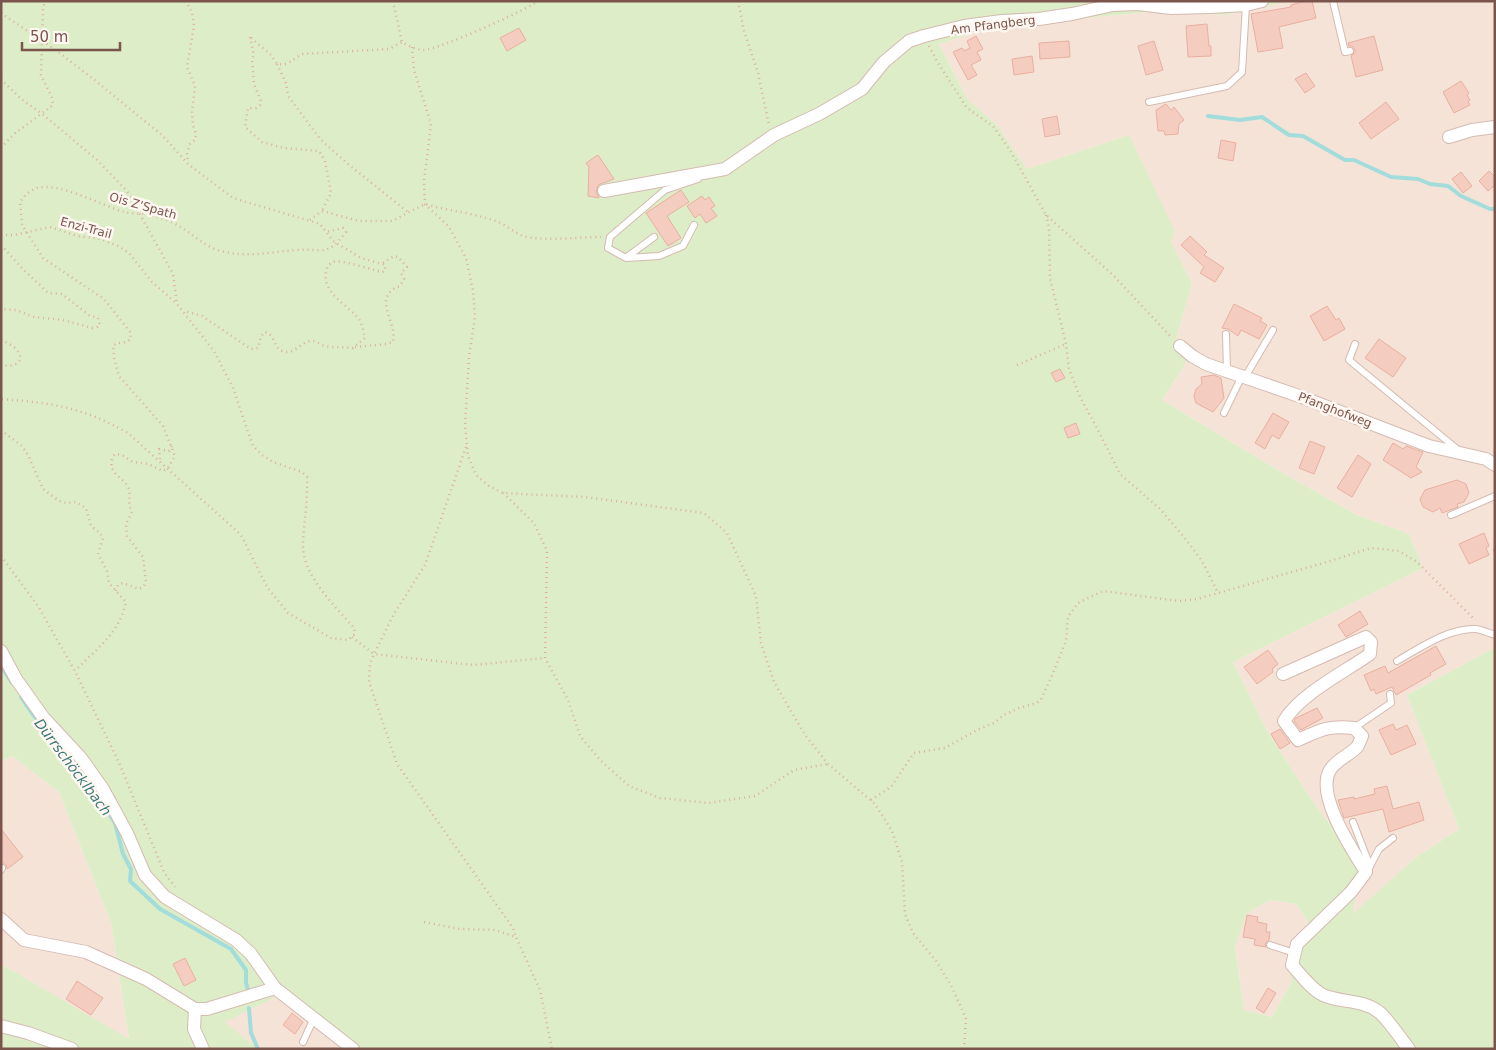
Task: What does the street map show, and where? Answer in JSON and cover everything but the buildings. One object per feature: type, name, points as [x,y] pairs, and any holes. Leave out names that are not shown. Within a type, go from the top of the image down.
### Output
[{"type":"street","name":"Am Pfangberg","points":[[604,191],[725,168],[774,135],[819,114],[862,89],[884,62],[909,41],[924,36],[964,26],[1064,15],[1113,5],[1138,4],[1171,8],[1246,5],[1262,1]]},
{"type":"street","points":[[1449,137],[1472,130],[1495,127]]},
{"type":"street","name":"Pfanghofweg","points":[[1180,346],[1206,364],[1244,376],[1429,446],[1493,460]]},
{"type":"street","points":[[1283,674],[1366,637],[1371,642],[1370,654],[1314,692],[1289,712],[1284,721],[1298,740],[1325,728],[1340,726],[1354,728],[1362,736],[1357,747],[1345,755],[1330,770],[1327,784],[1329,799],[1343,836],[1368,869],[1351,892],[1297,944],[1292,965],[1322,994],[1335,999],[1356,1002],[1379,1011],[1409,1049]]},
{"type":"street","points":[[1,650],[16,679],[43,716],[81,758],[103,789],[127,833],[145,875],[155,887],[165,897],[236,940],[251,954],[275,988],[353,1049]]},
{"type":"street","points":[[1,919],[24,940],[86,952],[146,978],[195,1009],[207,1009],[275,988]]},
{"type":"street","points":[[195,1009],[194,1029],[203,1049]]},
{"type":"street","points":[[1,1026],[28,1033],[72,1049]]},
{"type":"lane","points":[[1333,1],[1345,52],[1350,51]]},
{"type":"lane","points":[[1149,102],[1227,86],[1242,72],[1246,5]]},
{"type":"lane","points":[[694,225],[683,246],[659,256],[626,258],[608,248],[610,237],[665,190],[725,168]]},
{"type":"lane","points":[[626,258],[654,237]]},
{"type":"lane","points":[[1224,413],[1244,376],[1273,330]]},
{"type":"lane","points":[[1226,334],[1227,370]]},
{"type":"lane","points":[[1354,344],[1348,360],[1461,453]]},
{"type":"lane","points":[[1451,515],[1495,496]]},
{"type":"lane","points":[[1397,661],[1428,643],[1459,631],[1477,629],[1495,635]]},
{"type":"lane","points":[[1354,728],[1391,703],[1390,694]]},
{"type":"lane","points":[[1353,822],[1368,869]]},
{"type":"lane","points":[[1368,869],[1379,849],[1393,838]]},
{"type":"lane","points":[[1270,944],[1295,953]]},
{"type":"lane","points":[[304,1042],[314,1018]]},
{"type":"path","points":[[1,148],[4,147],[7,140],[52,105],[52,98],[41,74],[41,40],[45,1]]},
{"type":"path","points":[[185,1],[191,9],[194,26],[187,67],[195,86],[192,112],[196,134],[195,140],[190,144],[187,153],[188,164]]},
{"type":"path","points":[[393,1],[402,42]]},
{"type":"path","points":[[402,42],[425,50],[445,45],[538,1]]},
{"type":"path","points":[[738,1],[744,32],[764,94],[767,123]]},
{"type":"path","points":[[1,13],[97,82],[163,136],[188,164],[233,198],[320,224],[333,241],[361,258],[374,263],[383,263],[394,256],[398,257],[406,267],[401,273],[404,279],[400,286],[392,289],[386,300],[388,316],[395,335],[393,342],[353,348]]},
{"type":"path","points":[[924,36],[938,63],[967,108],[993,126],[1010,150],[1046,215],[1049,226],[1050,278],[1066,344],[1069,369],[1080,398],[1120,474],[1160,509],[1184,537],[1202,562],[1218,593]]},
{"type":"path","points":[[310,220],[322,211],[331,193],[325,161],[319,151],[284,148],[262,142],[245,127],[248,108],[256,108],[260,105],[261,100],[254,84],[252,59],[254,55],[250,37],[271,55],[286,83],[288,96],[320,138],[348,164],[409,213]]},
{"type":"path","points":[[277,64],[288,64],[303,54],[389,49],[402,42]]},
{"type":"path","points":[[412,47],[414,70],[431,124],[424,181],[425,204],[449,227],[466,258],[473,290],[474,317],[469,357],[465,425],[468,456],[476,475],[489,486],[503,493],[534,523],[547,551],[545,658],[568,700],[580,736],[600,760],[629,786],[660,798],[708,803],[755,796],[794,770],[828,764]]},
{"type":"path","points":[[1,79],[21,99],[41,113],[96,159],[128,191],[173,274],[177,304],[214,351],[233,388],[253,446],[273,462],[292,467],[307,477],[308,501],[302,545],[308,568],[317,583],[354,628],[355,634],[348,640],[342,641],[331,638],[288,613],[268,587],[241,535],[128,433],[81,411],[61,406],[1,400]]},
{"type":"path","name":"Ois Z'Spath","points":[[172,446],[163,426],[120,376],[114,358],[113,346],[130,340],[131,333],[104,299],[43,258],[22,225],[20,202],[27,194],[37,188],[54,187],[125,212],[147,214],[166,220],[180,226],[203,243],[218,251],[238,255],[306,249],[325,251],[337,243]]},
{"type":"path","points":[[322,211],[360,221],[392,220],[425,204],[469,213],[498,222],[524,236],[552,240],[610,237]]},
{"type":"path","points":[[1046,215],[1113,275],[1180,346]]},
{"type":"path","name":"Enzi-Trail","points":[[1,235],[27,233],[50,228],[78,236],[101,239],[118,246],[129,253],[152,282],[185,312],[202,316],[251,350],[258,348],[261,336],[265,332],[272,336],[279,350],[284,352],[290,352],[310,341],[325,346],[353,348]]},
{"type":"path","points":[[326,232],[343,228],[346,232],[337,243]]},
{"type":"path","points":[[1,245],[48,292],[62,294],[67,297],[89,315],[98,318],[100,325],[97,328],[92,328],[64,320],[34,317],[16,310],[1,309]]},
{"type":"path","points":[[353,348],[365,338],[364,331],[359,320],[331,292],[326,279],[327,268],[333,262],[339,262],[382,272],[386,268],[383,263]]},
{"type":"path","points":[[1,340],[15,348],[19,356],[19,361],[16,365],[11,367],[1,365]]},
{"type":"path","points":[[1017,365],[1066,344]]},
{"type":"path","points":[[1,430],[25,451],[42,489],[59,501],[67,503],[76,502],[86,508],[91,526],[103,538],[98,554],[107,571],[109,583],[126,602],[123,616],[116,629],[75,671]]},
{"type":"path","points":[[160,460],[159,449],[169,451],[172,446]]},
{"type":"path","points":[[116,591],[118,585],[123,584],[139,589],[146,582],[143,557],[126,536],[126,524],[132,512],[128,497],[130,490],[125,482],[117,477],[111,465],[113,456],[115,454],[122,455],[133,462],[148,464],[163,471],[168,468],[175,456],[172,446]]},
{"type":"path","points":[[467,446],[425,565],[394,614],[374,654],[370,664],[370,682],[397,764],[421,801],[483,885],[516,937],[540,990],[552,1049]]},
{"type":"path","points":[[503,493],[585,497],[704,513],[727,533],[756,596],[761,643],[774,682],[805,735],[828,764],[875,804],[892,831],[902,862],[905,914],[913,933],[936,961],[952,987],[966,1019],[964,1049]]},
{"type":"path","points":[[871,800],[890,787],[914,753],[945,748],[994,723],[1011,711],[1037,703],[1052,678],[1066,641],[1068,617],[1078,602],[1103,591],[1179,601],[1197,599],[1371,548],[1398,551],[1417,562],[1487,632]]},
{"type":"path","points":[[1,556],[38,606],[75,671],[120,765],[164,872],[178,892]]},
{"type":"path","points":[[352,638],[374,654],[473,665],[545,658]]},
{"type":"path","points":[[424,922],[460,929],[495,930],[516,937]]},
{"type":"shaded area","points":[[1290,1],[1495,1],[1495,649],[1407,695],[1459,829],[1414,859],[1353,915],[1362,865],[1318,809],[1267,731],[1233,662],[1423,568],[1409,534],[1357,515],[1281,472],[1162,400],[1187,361],[1173,349],[1192,284],[1170,242],[1129,135],[1027,169],[997,125],[968,100],[939,44],[976,32],[1016,25],[1150,12],[1225,15]]},
{"type":"shaded area","points":[[12,756],[59,792],[111,923],[129,1040],[1,964],[1,761]]},
{"type":"shaded area","points":[[1270,900],[1296,904],[1308,921],[1287,968],[1292,981],[1272,1017],[1244,1010],[1235,945],[1247,913]]},
{"type":"shaded area","points":[[278,996],[349,1049],[258,1049],[224,1022]]},
{"type":"green space","points":[[1,1],[1290,1],[1225,15],[1150,12],[1016,25],[976,32],[939,44],[968,100],[997,125],[1027,169],[1129,135],[1175,231],[1171,242],[1192,284],[1173,349],[1187,361],[1162,400],[1281,472],[1357,515],[1409,534],[1423,568],[1233,662],[1267,731],[1318,809],[1362,865],[1353,914],[1414,859],[1459,829],[1407,695],[1495,649],[1495,1049],[349,1049],[278,996],[225,1022],[258,1049],[1,1049],[1,964],[129,1039],[111,923],[59,792],[12,756],[1,761]],"holes":[[[1270,900],[1296,904],[1308,921],[1287,968],[1292,981],[1272,1017],[1244,1010],[1235,946],[1247,913]]]},
{"type":"waterway","points":[[1208,116],[1240,120],[1262,117],[1289,135],[1303,136],[1345,160],[1354,160],[1391,177],[1418,179],[1430,184],[1448,186],[1461,196],[1490,209],[1495,209]]},
{"type":"waterway","name":"Dürrschöcklbach","points":[[1,666],[12,683]]},
{"type":"waterway","name":"Dürrschöcklbach","points":[[21,697],[34,716],[88,782],[115,823],[123,854],[131,869],[130,881],[160,909],[231,949],[246,970],[246,983],[249,993]]},
{"type":"waterway","name":"Dürrschöcklbach","points":[[249,1008],[251,1033],[258,1049]]}]
